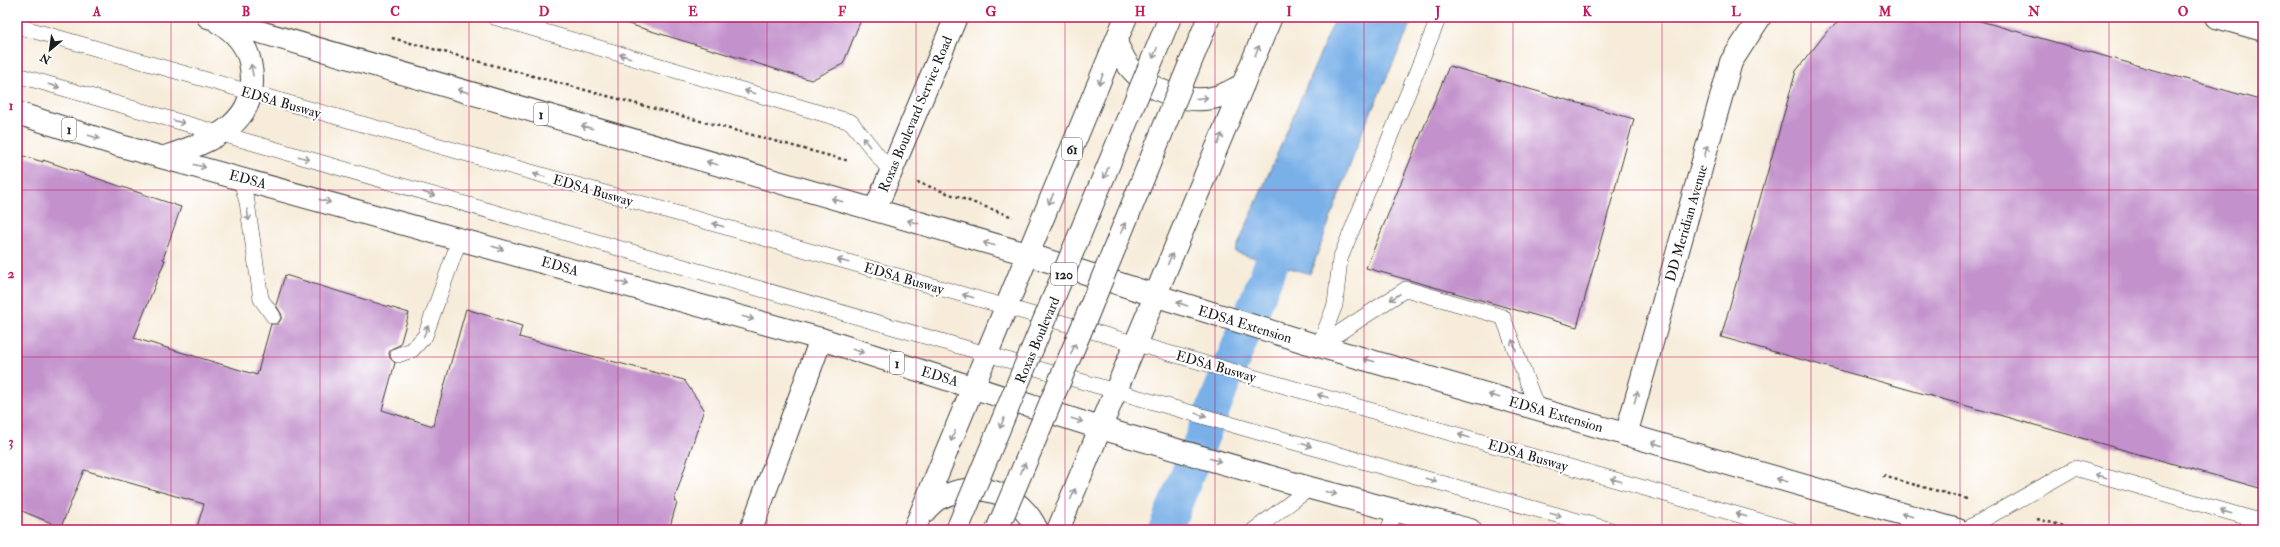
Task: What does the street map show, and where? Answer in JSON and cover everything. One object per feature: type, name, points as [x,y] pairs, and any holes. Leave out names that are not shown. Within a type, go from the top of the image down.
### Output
[{"type":"main road","points":[[165,157],[221,134],[235,124],[246,110],[252,94],[253,75],[246,50],[239,39],[225,25],[208,17]]},
{"type":"main road","name":"1","points":[[208,17],[1027,254],[1154,295]]},
{"type":"main road","name":"Roxas Boulevard Service Road","points":[[875,210],[956,17]]},
{"type":"main road","name":"61","points":[[973,386],[1126,17]]},
{"type":"main road","name":"Roxas Boulevard","points":[[957,530],[1170,17]]},
{"type":"main road","name":"120","points":[[997,530],[1084,323],[1209,17]]},
{"type":"main road","points":[[1058,530],[1154,295],[1271,17]]},
{"type":"main road","name":"DD Meridian Avenue","points":[[1626,435],[1731,62],[1760,17]]},
{"type":"main road","points":[[2216,17],[2263,30]]},
{"type":"main road","points":[[1116,43],[1128,65],[1147,83],[1170,94],[1195,99],[1220,96],[1243,85]]},
{"type":"main road","name":"EDSA","points":[[17,113],[165,157],[821,339],[973,386],[1100,428]]},
{"type":"main road","name":"EDSA Extension","points":[[1154,295],[1210,314],[1312,344],[1958,530]]},
{"type":"main road","points":[[751,530],[821,339]]},
{"type":"main road","points":[[917,523],[973,386]]},
{"type":"main road","points":[[1100,428],[1310,488],[1470,530]]},
{"type":"main road","points":[[917,523],[939,498],[963,489],[988,490],[1012,499],[1031,516],[1037,530]]},
{"type":"lane","points":[[494,17],[851,122],[891,172]]},
{"type":"lane","points":[[1312,344],[1335,305],[1340,260],[1438,17]]},
{"type":"lane","name":"EDSA Busway","points":[[17,26],[252,94],[1186,357],[1792,530]]},
{"type":"lane","points":[[17,75],[1268,435],[1611,530]]},
{"type":"lane","points":[[240,177],[246,202],[261,299],[273,316]]},
{"type":"lane","points":[[398,355],[412,350],[425,336],[460,238]]},
{"type":"lane","points":[[1312,344],[1406,290],[1496,315],[1503,317],[1537,408]]},
{"type":"lane","points":[[1965,530],[2074,468],[2263,522]]},
{"type":"lane","points":[[1254,530],[1310,488]]},
{"type":"lane","points":[[1388,530],[1396,510]]},
{"type":"path","points":[[390,38],[891,172],[1039,227]]},
{"type":"water","points":[[1336,17],[1414,17],[1363,130],[1310,274],[1235,252]]},
{"type":"building","points":[[626,17],[862,17],[843,64],[811,80],[625,23]]},
{"type":"building","points":[[1846,17],[1966,17],[2263,101],[2263,489],[1721,337],[1796,71],[1829,29]]},
{"type":"building","points":[[1449,66],[1634,119],[1577,327],[1366,268]]},
{"type":"building","points":[[17,154],[43,162],[43,160],[181,207],[163,259],[165,260],[134,338],[257,375],[271,324],[278,324],[281,319],[282,315],[276,305],[285,275],[409,313],[400,345],[391,349],[389,353],[390,358],[395,363],[382,410],[433,426],[466,309],[522,326],[519,337],[684,380],[704,409],[674,501],[677,502],[669,530],[196,530],[204,504],[84,470],[61,527],[17,509]]},
{"type":"waterway","points":[[1165,530],[1289,219]]}]
